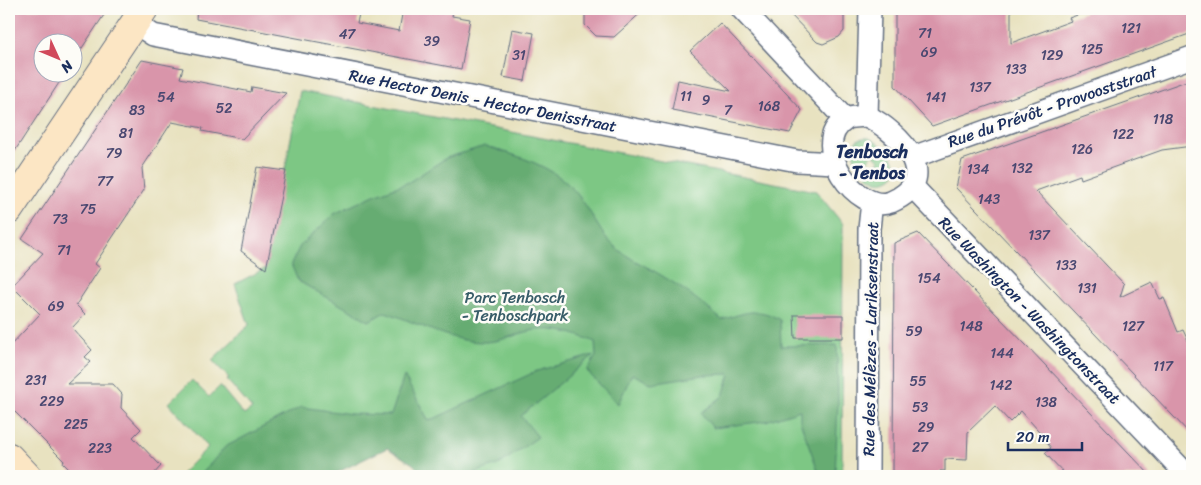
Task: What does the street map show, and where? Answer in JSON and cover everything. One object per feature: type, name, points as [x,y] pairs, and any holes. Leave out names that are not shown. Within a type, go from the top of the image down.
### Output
[{"type":"street","points":[[742,9],[846,119]]},
{"type":"street","points":[[867,116],[870,9]]},
{"type":"street","points":[[9,210],[139,16]]},
{"type":"street","name":"Rue Hector Denis - Hector Denisstraat","points":[[139,16],[153,35],[797,161],[834,163]]},
{"type":"street","name":"Rue du Prévôt - Provooststraat","points":[[913,157],[1192,57]]},
{"type":"street","points":[[867,116],[885,125],[902,142],[913,157],[916,172],[913,187],[901,197],[888,203],[872,202],[846,181],[834,163],[830,144],[835,130],[846,119],[867,116]]},
{"type":"street","name":"Rue Washington - Washingtonstraat","points":[[913,187],[1188,476]]},
{"type":"street","name":"Rue des Mélèzes - Lariksenstraat","points":[[868,476],[869,234],[872,202]]},
{"type":"street","points":[[9,457],[27,476]]},
{"type":"green space","name":"Parc Tenbosch - Tenboschpark","points":[[300,91],[816,191],[843,224],[842,476],[437,476],[403,435],[302,476],[179,476],[208,447],[169,403],[192,380],[209,397],[220,386],[244,415],[252,409],[227,380],[229,378],[212,360],[249,325],[235,284],[266,268]]},
{"type":"green space","points":[[862,138],[869,138],[885,148],[893,158],[896,169],[895,175],[888,180],[876,181],[865,173],[880,161],[873,154],[861,169],[855,159],[853,153],[854,144]]},
{"type":"green space","points":[[485,146],[536,163],[559,177],[578,195],[613,245],[679,287],[722,320],[751,312],[765,313],[780,320],[781,346],[837,345],[838,403],[835,476],[820,476],[800,421],[800,410],[766,421],[713,428],[701,413],[723,396],[730,374],[702,375],[651,383],[632,374],[618,404],[587,371],[596,356],[595,342],[588,339],[567,332],[536,330],[493,341],[474,341],[435,332],[385,312],[369,321],[298,281],[291,264],[300,246],[334,214],[374,195],[409,182],[446,158]]},
{"type":"green space","points":[[594,355],[521,416],[538,437],[500,464],[466,476],[424,476],[413,464],[387,448],[330,476],[200,476],[225,447],[301,407],[352,414],[391,415],[404,376],[429,421],[537,371]]},
{"type":"building","points":[[9,9],[108,9],[82,48],[82,32],[32,32],[32,82],[60,82],[9,160]]},
{"type":"building","points":[[197,9],[360,9],[357,23],[399,31],[403,9],[453,11],[452,16],[470,19],[461,69],[196,19]]},
{"type":"building","points":[[585,9],[645,9],[614,37],[596,36],[585,25]]},
{"type":"building","points":[[785,9],[844,9],[844,31],[839,37],[823,44],[817,42]]},
{"type":"building","points":[[895,9],[1011,9],[1011,43],[1071,21],[1069,18],[1094,9],[1192,9],[1192,33],[932,126],[895,86]]},
{"type":"building","points":[[720,23],[802,110],[790,133],[672,110],[678,80],[731,91],[690,51]]},
{"type":"building","points":[[512,29],[534,33],[525,81],[503,77]]},
{"type":"building","points":[[142,60],[183,68],[180,78],[251,92],[252,87],[286,93],[242,139],[202,131],[203,128],[172,122],[142,168],[144,190],[95,264],[100,268],[76,305],[85,314],[72,328],[92,350],[85,357],[91,362],[67,384],[113,384],[122,394],[121,408],[141,429],[133,437],[161,466],[152,476],[76,476],[63,463],[64,461],[9,406],[9,347],[40,314],[12,286],[43,253],[22,239]]},
{"type":"building","points":[[1192,79],[1192,146],[1162,150],[1081,179],[1080,175],[1036,191],[1124,284],[1120,297],[1152,282],[1160,299],[1164,298],[1178,332],[1183,330],[1192,349],[1192,436],[956,188],[962,160]]},
{"type":"building","points":[[257,167],[286,171],[266,269],[241,251]]},
{"type":"building","points":[[918,233],[1151,476],[1067,476],[1045,453],[1051,448],[1046,439],[1021,411],[1010,422],[995,406],[968,432],[967,460],[945,459],[945,471],[940,471],[940,476],[893,476],[894,243]]},
{"type":"building","points":[[794,315],[843,315],[843,338],[795,338]]},
{"type":"district","name":"Tenbosch - Tenbos","points":[[872,162]]}]
